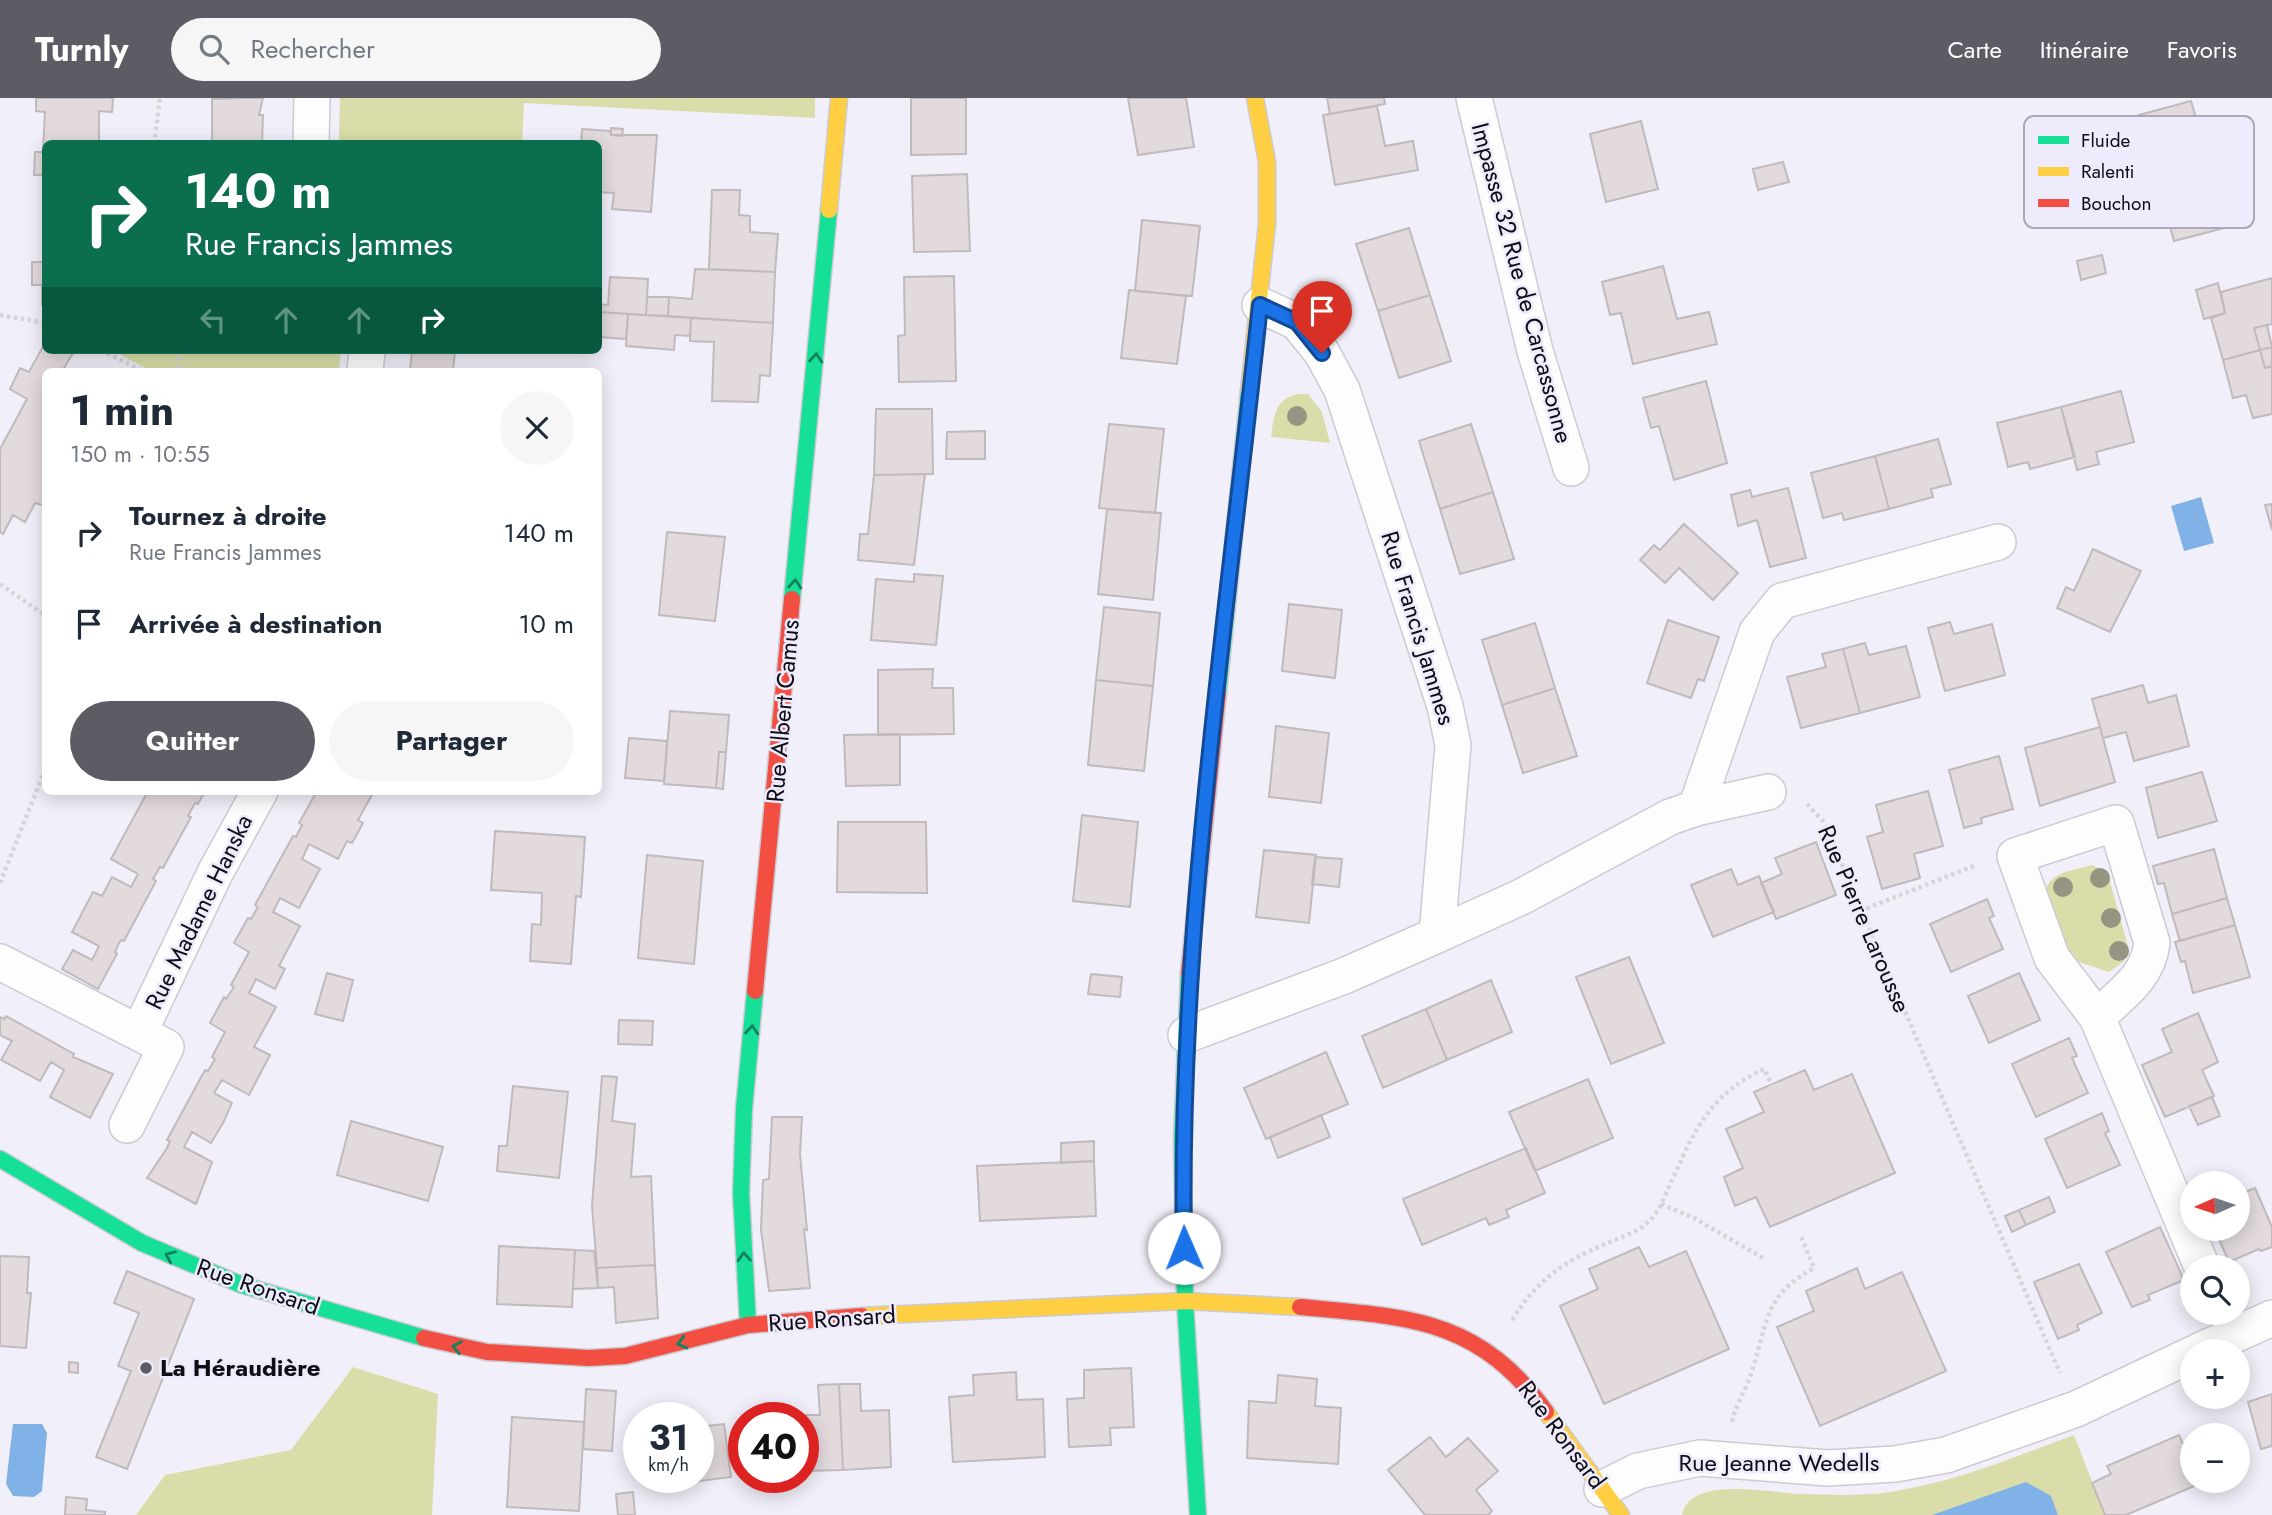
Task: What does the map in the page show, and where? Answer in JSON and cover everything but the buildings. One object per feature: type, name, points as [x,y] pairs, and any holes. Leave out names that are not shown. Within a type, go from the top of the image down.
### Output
[{"type":"street","points":[[311,140],[312,98]]},
{"type":"street","name":"Rue Albert Camus","points":[[748,1325],[741,1193],[744,1109],[839,98]]},
{"type":"street","points":[[1198,1515],[1185,1301],[1182,1140],[1186,1035],[1191,946],[1267,224],[1267,162],[1255,98]]},
{"type":"street","name":"Impasse 32 Rue de Carcassonne","points":[[1474,98],[1535,351],[1571,468]]},
{"type":"street","name":"Rue Francis Jammes","points":[[1260,305],[1297,322],[1322,353],[1342,390],[1445,706],[1453,746],[1437,935]]},
{"type":"street","points":[[1696,808],[1758,632],[1782,601],[1998,542]]},
{"type":"street","points":[[1186,1035],[1345,976],[1437,935],[1521,897],[1670,817],[1696,808],[1768,792]]},
{"type":"street","name":"Rue Madame Hanska","points":[[139,1033],[215,873],[258,795]]},
{"type":"street","points":[[2096,1017],[2136,982],[2150,962],[2152,943],[2116,823],[2015,856],[2052,958],[2096,1017],[2197,1255]]},
{"type":"street","name":"Rue Madame Hanska","points":[[0,962],[166,1047],[127,1125]]},
{"type":"street","name":"Rue Ronsard","points":[[0,1159],[108,1224],[174,1258],[242,1285],[447,1345],[487,1352],[589,1358],[625,1356],[748,1325],[895,1314],[1185,1301],[1263,1303],[1400,1316],[1438,1325],[1491,1353],[1527,1385],[1612,1502]]},
{"type":"street","points":[[2250,1321],[2272,1318]]},
{"type":"street","points":[[2211,1339],[2225,1325]]},
{"type":"street","name":"Rue Jeanne Wedells","points":[[1612,1502],[1638,1471],[1700,1458],[1828,1468],[1895,1464],[1947,1455],[2076,1409],[2180,1360]]},
{"type":"path","points":[[155,140],[160,98]]},
{"type":"path","points":[[0,316],[42,322]]},
{"type":"path","points":[[109,354],[137,368]]},
{"type":"path","points":[[0,584],[42,613]]},
{"type":"path","points":[[0,883],[42,777]]},
{"type":"path","name":"Rue Pierre Larousse","points":[[1768,792],[1788,793],[1802,800],[1824,822],[2076,1409]]},
{"type":"path","points":[[1860,911],[1988,860],[2015,856]]},
{"type":"path","points":[[1491,1353],[1539,1282],[1578,1256],[1640,1228],[1652,1218],[1688,1144],[1715,1101],[1731,1088],[1764,1069],[1772,1084]]},
{"type":"path","points":[[1661,1204],[1694,1218],[1765,1259]]},
{"type":"path","points":[[1725,1460],[1735,1411],[1754,1368],[1768,1314],[1796,1278],[1814,1268],[1800,1234]]},
{"type":"green space","points":[[340,98],[815,98],[815,118],[524,103],[522,140],[339,140]]},
{"type":"green space","points":[[119,354],[341,354],[339,368],[145,368]]},
{"type":"green space","points":[[1297,394],[1308,394],[1322,412],[1330,443],[1271,437],[1274,416],[1279,405]]},
{"type":"green space","points":[[2092,865],[2107,871],[2129,950],[2123,962],[2109,972],[2073,960],[2045,893],[2051,880],[2057,876]]},
{"type":"green space","points":[[353,1367],[438,1394],[432,1515],[136,1515],[165,1475],[291,1450]]},
{"type":"green space","points":[[2074,1435],[2105,1515],[1682,1515],[1688,1502],[1700,1494],[1716,1490],[1847,1495],[1914,1488],[1983,1468]]},
{"type":"water","points":[[2201,497],[2214,543],[2184,551],[2171,506]]},
{"type":"water","points":[[13,1424],[42,1424],[47,1433],[42,1491],[34,1497],[13,1496],[6,1484]]},
{"type":"water","points":[[2026,1482],[2051,1496],[2058,1515],[1932,1515]]},
{"type":"traffic: fast","points":[[792,599],[829,210]]},
{"type":"traffic: fast","points":[[1218,692],[1249,391]]},
{"type":"traffic: fast","points":[[1189,973],[1182,1140],[1185,1301],[1198,1515]]},
{"type":"traffic: fast","points":[[748,1325],[741,1193],[744,1109],[755,991]]},
{"type":"traffic: fast","points":[[0,1159],[142,1243],[242,1285],[424,1338]]},
{"type":"traffic: slow","points":[[829,210],[839,98]]},
{"type":"traffic: slow","points":[[1249,391],[1267,224],[1267,162],[1255,98]]},
{"type":"traffic: slow","points":[[862,1316],[1185,1301],[1300,1307]]},
{"type":"traffic: slow","points":[[1546,1412],[1621,1515]]},
{"type":"traffic: jam","points":[[755,991],[792,599]]},
{"type":"traffic: jam","points":[[1189,973],[1218,692]]},
{"type":"traffic: jam","points":[[1300,1307],[1374,1314],[1438,1328],[1466,1340],[1494,1357],[1520,1381],[1546,1412]]},
{"type":"traffic: jam","points":[[424,1338],[487,1352],[589,1358],[625,1356],[748,1325],[862,1316]]},
{"type":"place","name":"La Héraudière","points":[[146,1368]]},
{"type":"route","points":[[1184,1248],[1183,1085],[1191,946],[1260,305],[1297,322],[1322,353]]}]
